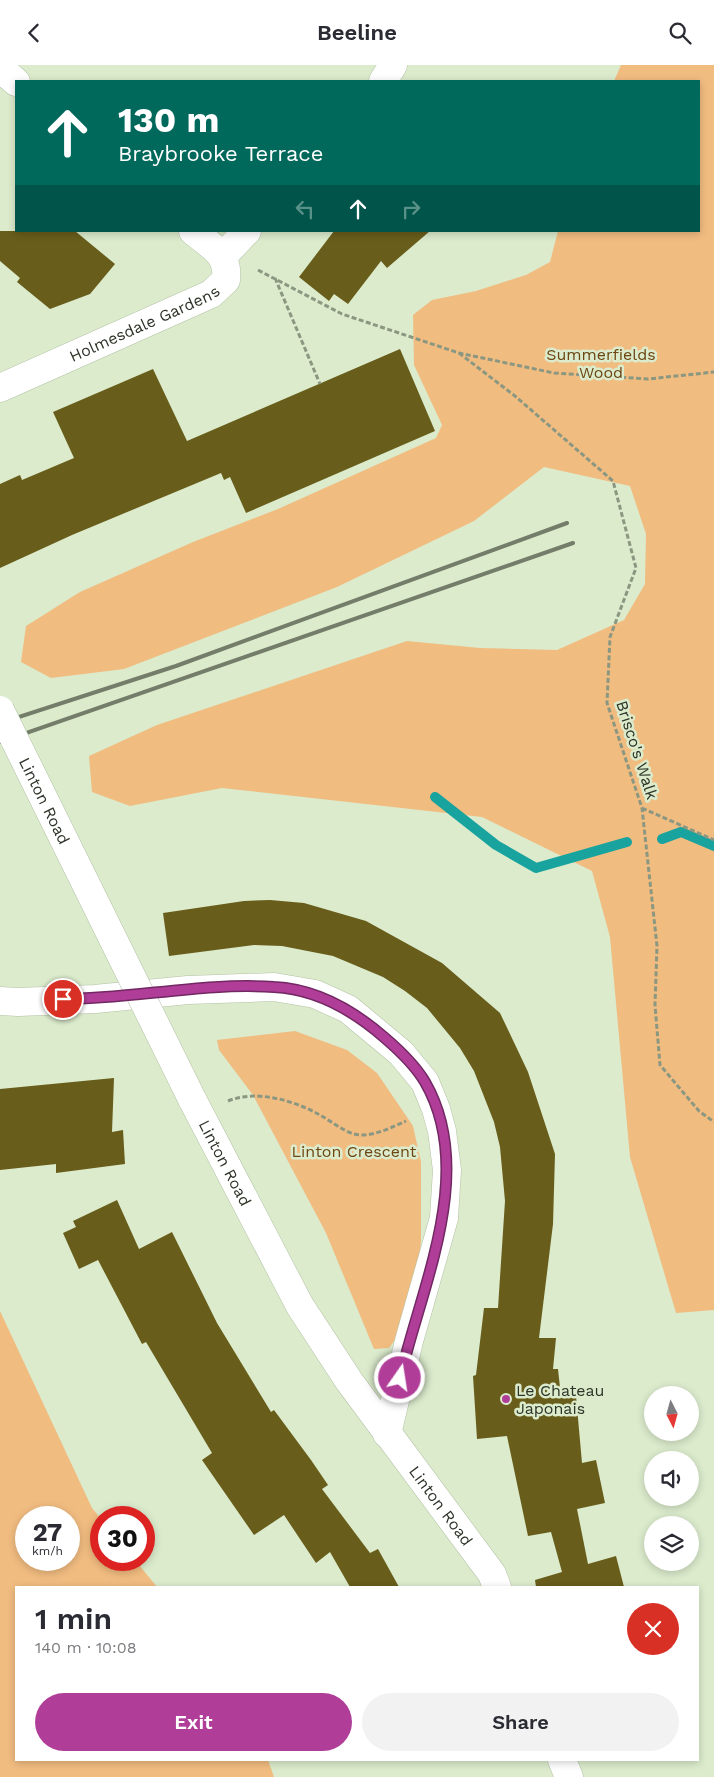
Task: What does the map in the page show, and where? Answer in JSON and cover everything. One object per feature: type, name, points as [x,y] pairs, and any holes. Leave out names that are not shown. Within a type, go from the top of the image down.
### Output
[{"type":"street","points":[[385,80],[393,65]]},
{"type":"street","points":[[0,68],[15,81]]},
{"type":"street","points":[[195,232],[223,256],[246,232]]},
{"type":"street","name":"Holmesdale Gardens","points":[[0,388],[211,294],[226,280],[227,268],[223,256]]},
{"type":"street","name":"Linton Road","points":[[0,710],[248,1210],[300,1305],[349,1381],[492,1575],[497,1586]]},
{"type":"street","points":[[0,1001],[95,999],[188,990],[274,987],[315,994],[348,1009],[402,1053],[425,1082],[442,1131],[447,1170],[444,1218],[409,1341],[387,1434]]},
{"type":"street","points":[[562,1761],[569,1777]]},
{"type":"path","points":[[223,256],[275,277],[342,314],[459,353],[554,373],[648,379],[714,372]]},
{"type":"path","points":[[275,277],[320,384]]},
{"type":"path","name":"Brisco's Walk","points":[[459,353],[516,396],[613,481],[636,568],[610,637],[607,703],[642,808],[657,946],[655,1005],[660,1065],[699,1111],[714,1122]]},
{"type":"path","points":[[642,808],[714,840]]},
{"type":"path","points":[[196,1106],[239,1097],[278,1098],[316,1113],[354,1134],[377,1133],[396,1125]]},
{"type":"green space","name":"Summerfields Wood","points":[[621,65],[714,65],[714,1310],[676,1313],[630,1157],[610,937],[592,871],[482,817],[222,788],[130,806],[92,792],[89,756],[157,725],[407,641],[480,648],[557,650],[624,620],[645,584],[646,534],[630,486],[544,467],[474,521],[337,587],[124,669],[51,678],[21,662],[26,626],[80,592],[193,542],[278,509],[436,438],[442,425],[414,365],[413,315],[432,300],[476,291],[526,275],[550,262],[558,232],[700,232],[700,80],[614,80]]},
{"type":"green space","name":"Linton Crescent","points":[[295,1031],[347,1050],[377,1073],[413,1126],[421,1162],[421,1242],[411,1318],[389,1348],[374,1349],[326,1233],[253,1095],[219,1050],[217,1040]]},
{"type":"green space","points":[[0,1311],[91,1506],[90,1571],[144,1571],[156,1586],[15,1586],[15,1761],[268,1761],[274,1777],[0,1777]]},
{"type":"building","points":[[0,231],[76,232],[115,264],[90,294],[50,309],[17,282],[20,278],[0,261]]},
{"type":"building","points":[[333,232],[429,232],[387,268],[381,261],[348,304],[334,294],[329,301],[299,277]]},
{"type":"building","points":[[400,349],[435,431],[246,513],[230,477],[224,480],[221,473],[72,535],[0,568],[0,484],[20,475],[22,480],[74,458],[53,412],[153,369],[187,441]]},
{"type":"building","points":[[270,900],[304,903],[366,921],[442,963],[500,1013],[528,1072],[555,1154],[553,1224],[539,1338],[556,1338],[553,1369],[558,1369],[561,1397],[576,1396],[582,1463],[596,1460],[605,1503],[577,1509],[588,1564],[616,1556],[624,1586],[536,1586],[535,1580],[562,1572],[551,1532],[528,1536],[507,1436],[477,1439],[473,1376],[476,1375],[484,1308],[498,1308],[505,1201],[500,1147],[494,1122],[474,1071],[460,1048],[427,1008],[383,977],[333,956],[282,946],[254,945],[169,956],[163,913],[244,901]]},
{"type":"building","points":[[114,1078],[112,1132],[123,1130],[125,1164],[56,1173],[56,1164],[0,1170],[0,1089]]},
{"type":"building","points":[[117,1200],[139,1249],[172,1232],[217,1323],[271,1412],[274,1410],[311,1460],[328,1485],[322,1489],[370,1553],[378,1549],[398,1586],[349,1586],[330,1552],[316,1563],[284,1515],[254,1535],[202,1460],[212,1453],[146,1342],[142,1344],[98,1260],[79,1269],[63,1233],[76,1227],[73,1221]]},
{"type":"waterway","points":[[435,797],[496,845],[536,868],[627,842]]},
{"type":"waterway","points":[[662,839],[681,832],[714,846]]},
{"type":"railway","points":[[0,723],[176,666],[567,523]]},
{"type":"railway","points":[[0,742],[573,543]]},
{"type":"place","name":"Le Chateau Japonais","points":[[506,1399]]},
{"type":"route","points":[[63,999],[95,999],[188,990],[274,987],[315,994],[348,1009],[402,1053],[425,1082],[436,1109],[442,1131],[447,1170],[444,1218],[400,1378]]}]
